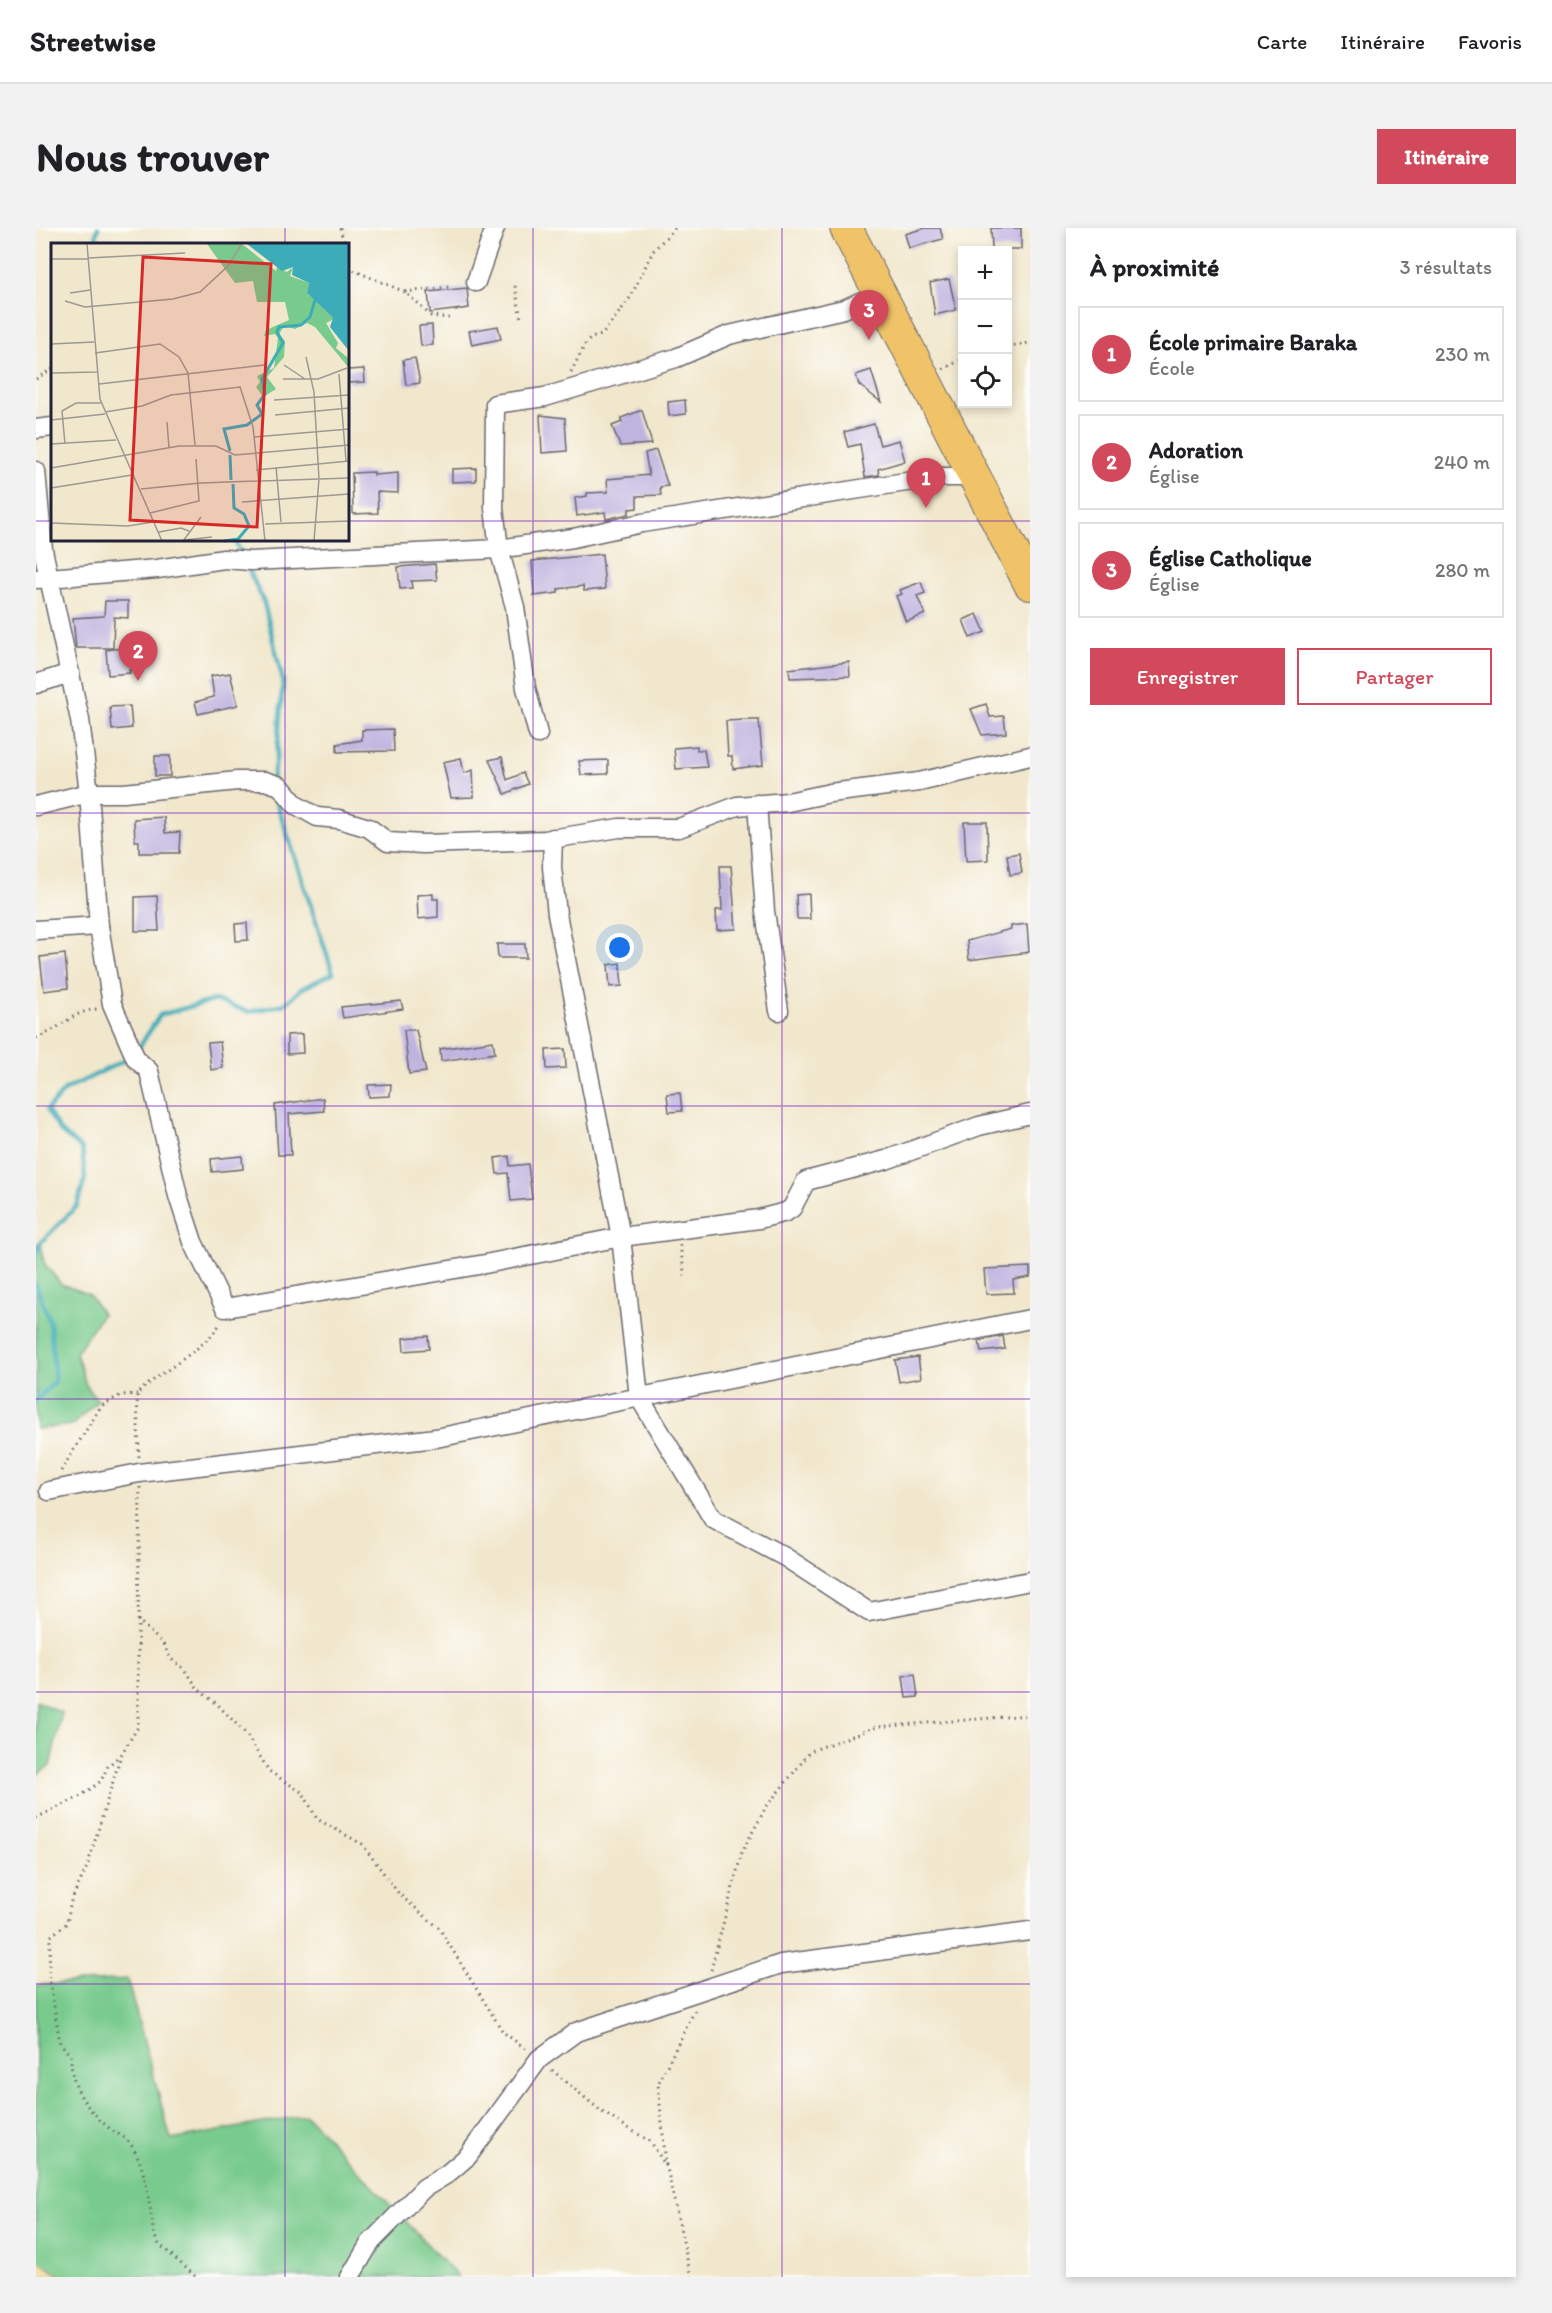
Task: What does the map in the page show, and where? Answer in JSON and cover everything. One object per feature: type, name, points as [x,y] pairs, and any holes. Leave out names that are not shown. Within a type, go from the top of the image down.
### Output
[{"type":"highway","points":[[846,228],[1030,584]]},
{"type":"street","points":[[476,282],[495,228]]},
{"type":"street","points":[[538,734],[526,688],[515,607],[499,549],[494,508],[495,404],[545,397],[676,358],[729,335],[844,309],[880,293]]},
{"type":"street","points":[[36,429],[51,427]]},
{"type":"street","points":[[36,471],[42,579],[70,673],[80,720],[89,793],[99,926],[114,1010],[136,1059],[149,1071],[178,1196],[193,1242],[225,1308],[485,1264],[621,1237],[759,1219],[786,1212],[797,1201],[801,1187],[806,1181],[886,1160],[979,1126],[1030,1114]]},
{"type":"street","points":[[42,579],[157,569],[224,559],[251,561],[499,549],[573,538],[642,523],[897,483],[940,477],[975,477]]},
{"type":"street","points":[[36,684],[70,673]]},
{"type":"street","points":[[36,806],[89,793],[124,793],[237,781],[265,781],[280,786],[296,806],[317,818],[339,819],[369,828],[388,842],[423,844],[553,838],[619,828],[680,828],[737,806],[788,802],[830,793],[919,782],[1030,756]]},
{"type":"street","points":[[757,804],[765,910],[779,1011]]},
{"type":"street","points":[[553,838],[552,867],[556,914],[621,1237],[639,1396],[713,1519],[785,1557],[869,1612],[1030,1581]]},
{"type":"street","points":[[36,930],[99,926]]},
{"type":"street","points":[[49,1491],[139,1473],[436,1438],[1030,1319]]},
{"type":"street","points":[[350,2277],[370,2242],[424,2188],[447,2174],[468,2156],[539,2059],[576,2032],[781,1964],[1030,1931]]},
{"type":"path","points":[[340,228],[344,243]]},
{"type":"path","points":[[560,391],[586,343],[591,338],[602,335],[630,298],[652,251],[675,228]]},
{"type":"path","points":[[350,269],[405,292],[431,316],[449,318]]},
{"type":"path","points":[[515,286],[521,319]]},
{"type":"path","points":[[405,292],[449,287]]},
{"type":"path","points":[[1012,345],[1030,343]]},
{"type":"path","points":[[36,379],[51,370]]},
{"type":"path","points":[[36,1038],[51,1033],[74,1014],[92,1010],[114,1010]]},
{"type":"path","points":[[677,1231],[685,1278]]},
{"type":"path","points":[[49,1491],[101,1406],[121,1395],[137,1394],[151,1380],[206,1341],[219,1326],[225,1308]]},
{"type":"path","points":[[137,1394],[141,1517],[137,1535],[138,1727],[121,1755],[87,1867],[71,1901],[67,1923],[50,1937],[49,1975],[60,2043],[71,2056],[71,2074],[78,2093],[109,2128],[128,2141],[141,2168],[154,2235],[159,2244],[196,2277]]},
{"type":"path","points":[[138,1620],[163,1644],[171,1659],[185,1669],[198,1689],[218,1705],[246,1734],[269,1771],[303,1793],[317,1820],[362,1844],[399,1894],[439,1928],[504,2032],[602,2112],[651,2142],[667,2168]]},
{"type":"path","points":[[691,2277],[667,2168],[658,2084],[706,1989],[742,1852],[766,1807],[811,1751],[876,1727],[1030,1715]]},
{"type":"path","points":[[36,1818],[81,1796],[101,1781],[108,1766],[121,1755]]},
{"type":"green space","points":[[41,1242],[44,1263],[61,1284],[89,1294],[102,1314],[76,1353],[86,1385],[98,1401],[72,1425],[36,1429],[36,1244]]},
{"type":"green space","points":[[36,1701],[62,1713],[50,1766],[36,1775]]},
{"type":"green space","points":[[127,1979],[171,2140],[306,2115],[458,2277],[62,2277],[36,2259],[36,1985]]},
{"type":"sand","points":[[36,2259],[58,2274],[62,2277],[36,2277]]},
{"type":"building","points":[[925,228],[940,228],[943,239],[909,248],[905,234]]},
{"type":"building","points":[[991,228],[1021,228],[1021,249],[1012,249],[1012,246],[992,246]]},
{"type":"building","points":[[949,279],[956,310],[935,315],[930,283]]},
{"type":"building","points":[[467,288],[469,308],[430,313],[428,292]]},
{"type":"building","points":[[432,325],[433,345],[421,346],[419,326]]},
{"type":"building","points":[[498,326],[501,339],[472,345],[469,331]]},
{"type":"building","points":[[415,358],[420,383],[406,385],[403,360]]},
{"type":"building","points":[[364,369],[365,382],[350,383],[350,370]]},
{"type":"building","points":[[871,370],[881,402],[859,385],[856,375]]},
{"type":"building","points":[[685,400],[686,414],[669,416],[668,402]]},
{"type":"building","points":[[642,410],[652,444],[620,446],[612,426],[622,422],[621,418]]},
{"type":"building","points":[[540,415],[565,418],[567,451],[542,453]]},
{"type":"building","points":[[874,424],[880,445],[899,440],[905,461],[878,469],[879,475],[865,477],[860,444],[848,447],[844,432]]},
{"type":"building","points":[[656,450],[668,486],[660,487],[661,495],[637,496],[637,508],[629,509],[629,514],[606,519],[605,512],[577,516],[575,498],[587,496],[587,493],[608,492],[607,479],[649,475],[645,453]]},
{"type":"building","points":[[476,468],[476,481],[452,482],[452,469]]},
{"type":"building","points":[[374,472],[374,475],[398,473],[398,493],[377,492],[378,513],[353,514],[352,473]]},
{"type":"building","points":[[602,554],[605,589],[584,591],[583,586],[558,589],[558,593],[534,596],[532,561]]},
{"type":"building","points":[[435,564],[437,580],[411,581],[412,588],[400,589],[398,567]]},
{"type":"building","points":[[921,582],[925,593],[917,596],[925,614],[906,622],[896,596],[902,594],[900,590]]},
{"type":"building","points":[[105,601],[128,601],[128,618],[114,617],[113,648],[76,648],[73,618],[104,616]]},
{"type":"building","points":[[977,614],[985,632],[970,638],[963,620]]},
{"type":"building","points":[[131,647],[134,670],[129,670],[130,673],[108,675],[106,650]]},
{"type":"building","points":[[849,662],[850,676],[790,678],[789,669]]},
{"type":"building","points":[[230,673],[238,705],[198,714],[195,702],[214,697],[211,676]]},
{"type":"building","points":[[986,704],[990,717],[1004,716],[1006,733],[982,735],[971,709]]},
{"type":"building","points":[[130,706],[132,728],[112,730],[110,707]]},
{"type":"building","points":[[759,720],[763,765],[733,769],[732,756],[728,756],[726,721]]},
{"type":"building","points":[[393,729],[394,751],[337,752],[337,744],[362,740],[362,730]]},
{"type":"building","points":[[697,746],[697,750],[704,750],[707,767],[676,769],[674,748]]},
{"type":"building","points":[[155,756],[170,756],[170,776],[155,776]]},
{"type":"building","points":[[502,757],[507,780],[523,773],[528,784],[505,794],[489,760]]},
{"type":"building","points":[[461,758],[464,773],[473,770],[474,797],[451,798],[443,762]]},
{"type":"building","points":[[608,760],[608,774],[581,775],[579,761]]},
{"type":"building","points":[[164,817],[165,833],[180,832],[179,853],[139,853],[139,841],[135,841],[134,819]]},
{"type":"building","points":[[964,822],[987,822],[988,860],[966,861]]},
{"type":"building","points":[[1019,853],[1022,873],[1010,875],[1007,855]]},
{"type":"building","points":[[720,866],[731,866],[736,929],[717,930],[716,910],[722,910]]},
{"type":"building","points":[[433,894],[433,899],[438,899],[438,917],[418,919],[417,895]]},
{"type":"building","points":[[809,894],[810,919],[797,919],[796,895]]},
{"type":"building","points":[[157,896],[159,931],[135,931],[135,897]]},
{"type":"building","points":[[247,923],[248,940],[236,941],[235,924]]},
{"type":"building","points":[[1027,924],[1029,952],[969,960],[967,941],[1011,929],[1011,926]]},
{"type":"building","points":[[497,944],[525,944],[526,958],[498,958]]},
{"type":"building","points":[[65,954],[68,988],[44,991],[40,957]]},
{"type":"building","points":[[620,963],[622,986],[610,987],[608,965]]},
{"type":"building","points":[[401,1001],[403,1009],[343,1018],[341,1007]]},
{"type":"building","points":[[404,1030],[416,1030],[426,1072],[409,1074]]},
{"type":"building","points":[[302,1034],[303,1053],[287,1054],[287,1035]]},
{"type":"building","points":[[493,1041],[495,1053],[441,1061],[440,1049]]},
{"type":"building","points":[[220,1042],[223,1068],[211,1070],[208,1043]]},
{"type":"building","points":[[565,1049],[566,1068],[547,1069],[546,1050]]},
{"type":"building","points":[[391,1084],[390,1096],[369,1097],[368,1085]]},
{"type":"building","points":[[680,1093],[682,1111],[669,1112],[667,1094]]},
{"type":"building","points":[[323,1098],[324,1111],[289,1114],[291,1155],[278,1155],[275,1105]]},
{"type":"building","points":[[242,1156],[243,1169],[212,1172],[211,1159]]},
{"type":"building","points":[[509,1156],[510,1166],[528,1164],[532,1199],[511,1201],[508,1173],[497,1174],[495,1158]]},
{"type":"building","points":[[1030,1267],[1030,1277],[1013,1280],[1014,1293],[986,1294],[984,1269]]},
{"type":"building","points":[[428,1336],[429,1349],[404,1351],[403,1338]]},
{"type":"building","points":[[1003,1336],[1005,1349],[981,1352],[979,1341]]},
{"type":"building","points":[[918,1357],[921,1378],[899,1382],[895,1360]]},
{"type":"building","points":[[915,1674],[918,1697],[906,1698],[903,1676]]},
{"type":"waterway","points":[[98,228],[96,235],[99,243]]},
{"type":"waterway","points":[[236,542],[242,557]]},
{"type":"waterway","points":[[246,564],[264,603],[283,681],[277,754],[272,780]]},
{"type":"waterway","points":[[138,1049],[160,1015],[215,1000],[249,1012],[285,1004],[301,989],[333,973],[272,788]]},
{"type":"waterway","points":[[36,1254],[41,1242],[77,1206],[85,1178],[82,1149],[60,1131],[47,1110],[65,1090],[131,1057]]},
{"type":"waterway","points":[[36,1285],[50,1322],[55,1382],[36,1400]]},
{"type":"place","name":"Église Catholique","points":[[869,340]]},
{"type":"place","name":"École primaire Baraka","points":[[926,508]]},
{"type":"place","name":"Adoration","points":[[138,681]]}]
